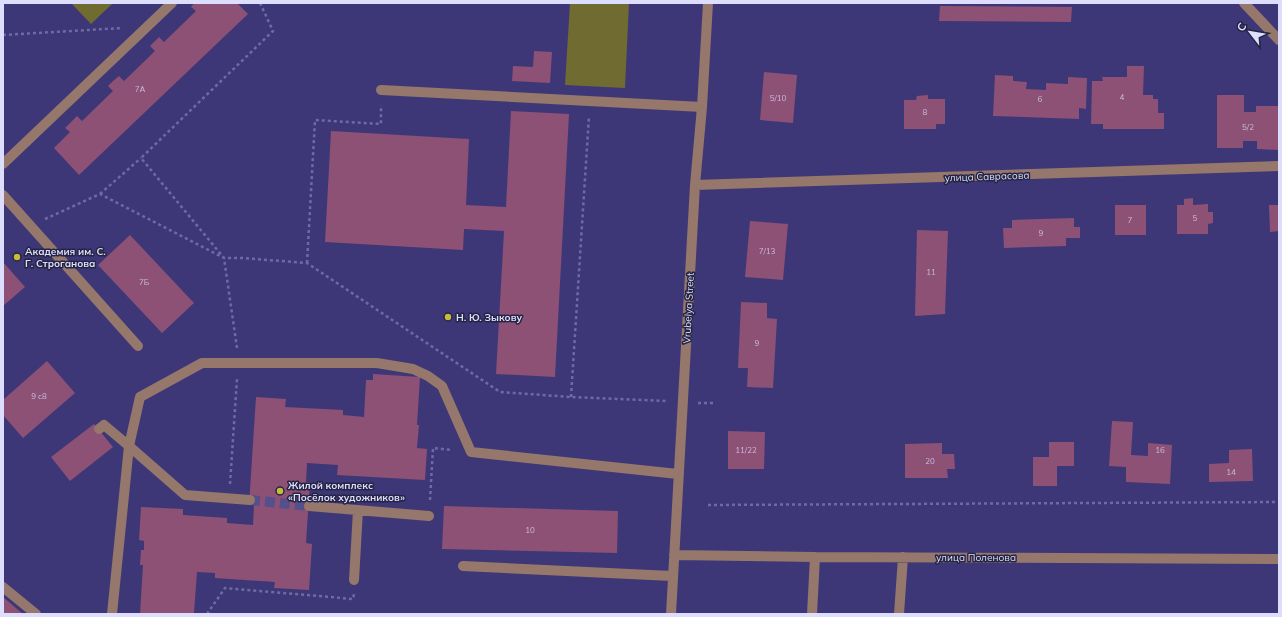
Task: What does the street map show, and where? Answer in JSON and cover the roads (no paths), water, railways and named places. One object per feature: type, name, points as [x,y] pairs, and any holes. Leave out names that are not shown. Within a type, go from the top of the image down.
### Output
[{"type":"street","points":[[3,164],[172,3]]},
{"type":"street","name":"Vrubelya Street","points":[[671,614],[695,185],[702,106],[708,3]]},
{"type":"street","points":[[1244,3],[1279,40]]},
{"type":"street","points":[[380,90],[702,106]]},
{"type":"street","name":"улица Саврасова","points":[[695,185],[1279,166]]},
{"type":"street","points":[[3,195],[138,346]]},
{"type":"street","points":[[112,614],[128,446],[140,397],[202,363],[377,363],[413,370],[428,376],[442,386],[471,452],[678,474]]},
{"type":"street","points":[[99,429],[104,425],[184,495],[250,500]]},
{"type":"street","points":[[309,506],[429,516]]},
{"type":"street","points":[[354,580],[358,510]]},
{"type":"street","name":"улица Поленова","points":[[674,554],[815,557],[1279,559]]},
{"type":"street","points":[[812,614],[815,557]]},
{"type":"street","points":[[899,614],[903,557]]},
{"type":"street","points":[[463,566],[672,576]]},
{"type":"street","points":[[3,587],[36,614]]},
{"type":"tunnel","points":[[250,500],[309,506]]},
{"type":"place","name":"Академия им. С. Г. Строганова","points":[[17,257]]},
{"type":"place","name":"Н. Ю. Зыкову","points":[[448,317]]},
{"type":"place","name":"Жилой комплекс «Посёлок художников»","points":[[280,491]]}]
